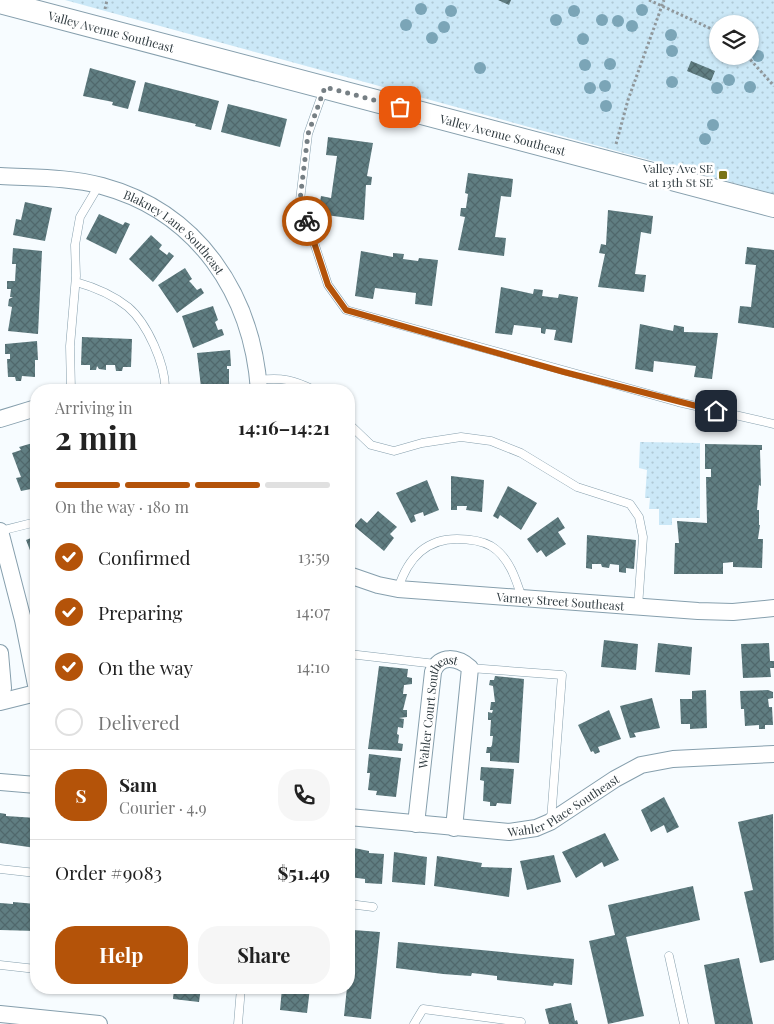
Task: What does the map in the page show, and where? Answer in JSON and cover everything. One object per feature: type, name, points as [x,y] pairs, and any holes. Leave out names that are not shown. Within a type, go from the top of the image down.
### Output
[{"type":"street","name":"Valley Avenue Southeast","points":[[0,2],[774,206]]},
{"type":"street","name":"Blakney Lane Southeast","points":[[0,176],[61,180],[99,186],[121,192],[163,213],[204,248],[232,286],[249,328],[259,384]]},
{"type":"street","points":[[0,419],[30,410]]},
{"type":"street","points":[[0,531],[23,620],[30,656]]},
{"type":"street","name":"Varney Street Southeast","points":[[355,577],[398,589],[707,611],[774,608]]},
{"type":"street","points":[[0,653],[3,688],[0,696]]},
{"type":"street","name":"Wahler Court Southeast","points":[[416,824],[433,672],[436,664],[442,660],[453,659],[470,668],[454,828]]},
{"type":"street","points":[[0,702],[30,694]]},
{"type":"street","name":"Wahler Place Southeast","points":[[355,818],[509,832],[536,828],[550,822],[615,779],[641,765],[673,759],[774,754]]},
{"type":"street","points":[[0,782],[30,784]]},
{"type":"street","points":[[0,1014],[98,1024]]},
{"type":"lane","points":[[325,87],[308,134],[300,200],[328,285],[346,310],[669,400],[774,424]]},
{"type":"lane","points":[[71,384],[70,346],[76,282],[75,245],[80,217],[99,186]]},
{"type":"lane","points":[[76,282],[95,288],[128,308],[151,338],[164,370],[165,384]]},
{"type":"lane","points":[[261,384],[277,377],[294,380],[302,384]]},
{"type":"lane","points":[[355,430],[371,445],[394,452],[422,443],[460,437],[491,441],[521,453],[577,488],[630,504],[639,517],[643,537],[638,606]]},
{"type":"lane","points":[[0,531],[30,524]]},
{"type":"lane","points":[[398,589],[407,566],[424,547],[444,539],[472,539],[491,547],[504,559],[515,575],[522,598]]},
{"type":"lane","points":[[355,655],[436,664]]},
{"type":"lane","points":[[470,668],[562,675],[550,822]]},
{"type":"lane","points":[[0,869],[30,872]]},
{"type":"lane","points":[[355,905],[373,907]]},
{"type":"lane","points":[[669,956],[684,1024]]},
{"type":"lane","points":[[0,964],[30,968]]},
{"type":"lane","points":[[238,1024],[240,994]]},
{"type":"lane","points":[[414,1024],[423,1009],[521,1022]]},
{"type":"path","points":[[104,14],[107,0]]},
{"type":"path","points":[[649,0],[709,28]]},
{"type":"path","points":[[615,147],[628,100],[664,0]]},
{"type":"path","points":[[755,65],[774,86]]},
{"type":"shaded area","points":[[65,0],[774,0],[774,194]]},
{"type":"shaded area","points":[[640,442],[700,443],[700,518],[672,518],[672,525],[659,525],[659,509],[649,509],[650,498],[645,498],[647,470],[639,468]]},
{"type":"building","points":[[498,0],[511,0],[509,5]]},
{"type":"building","points":[[691,61],[715,71],[711,81],[687,71]]},
{"type":"building","points":[[90,68],[136,81],[128,109],[112,105],[113,102],[83,96]]},
{"type":"building","points":[[145,82],[219,101],[211,130],[195,126],[196,124],[138,111]]},
{"type":"building","points":[[228,104],[287,119],[280,147],[221,132]]},
{"type":"building","points":[[328,137],[373,143],[367,176],[372,177],[371,185],[366,185],[364,220],[318,214],[321,196],[331,198],[337,156],[326,155]]},
{"type":"building","points":[[468,173],[513,179],[511,197],[501,196],[495,237],[506,238],[504,256],[458,250],[465,217],[460,216],[461,208],[466,208],[468,194],[465,193]]},
{"type":"building","points":[[25,202],[52,208],[45,241],[13,235],[16,219],[21,220]]},
{"type":"building","points":[[608,210],[653,216],[651,234],[641,232],[635,274],[646,275],[644,292],[598,287],[605,254],[599,253],[601,244],[606,245]]},
{"type":"building","points":[[99,214],[123,225],[125,222],[130,224],[116,254],[86,239]]},
{"type":"building","points":[[151,235],[162,245],[159,249],[167,255],[169,252],[174,256],[153,282],[129,259]]},
{"type":"building","points":[[747,247],[774,250],[774,328],[738,323],[740,306],[751,307],[756,265],[745,264]]},
{"type":"building","points":[[13,248],[42,251],[38,334],[8,331],[12,307],[8,306],[9,299],[13,297],[10,297],[11,289],[7,289],[7,281],[15,281],[16,264],[12,264]]},
{"type":"building","points":[[361,251],[393,257],[393,253],[404,254],[403,259],[418,261],[419,258],[438,260],[432,306],[415,304],[416,293],[375,288],[373,299],[355,296]]},
{"type":"building","points":[[185,268],[192,279],[189,281],[197,290],[201,288],[204,293],[177,313],[158,285]]},
{"type":"building","points":[[501,287],[533,294],[534,289],[543,290],[542,296],[558,298],[559,294],[578,297],[572,343],[554,340],[556,330],[546,329],[545,334],[541,333],[541,328],[514,325],[512,335],[495,333]]},
{"type":"building","points":[[213,306],[218,320],[215,322],[218,330],[222,329],[224,335],[193,348],[182,316]]},
{"type":"building","points":[[640,324],[673,331],[674,325],[684,327],[684,332],[718,333],[712,379],[694,377],[696,366],[654,361],[653,372],[635,369]]},
{"type":"building","points":[[82,337],[132,339],[131,367],[123,367],[122,371],[116,371],[115,365],[106,365],[106,370],[99,369],[97,366],[96,370],[90,370],[90,365],[81,365]]},
{"type":"building","points":[[37,341],[38,360],[35,360],[35,377],[22,376],[21,381],[16,381],[15,377],[8,377],[7,359],[10,359],[10,354],[5,354],[5,344]]},
{"type":"building","points":[[230,350],[231,366],[227,366],[227,369],[229,369],[229,384],[201,384],[197,353]]},
{"type":"building","points":[[30,444],[30,489],[21,491],[16,478],[21,477],[12,453],[21,450],[19,447]]},
{"type":"building","points":[[705,444],[762,445],[762,450],[760,450],[761,486],[759,485],[757,510],[759,510],[760,525],[758,539],[763,539],[762,568],[733,567],[733,562],[723,563],[723,574],[674,574],[675,543],[679,543],[677,521],[707,523],[706,477],[711,477],[711,469],[705,469]]},
{"type":"building","points":[[451,476],[484,480],[482,512],[466,510],[467,506],[457,506],[457,510],[451,510]]},
{"type":"building","points":[[427,480],[439,510],[424,516],[423,512],[414,515],[416,521],[411,523],[396,493]]},
{"type":"building","points":[[508,486],[537,503],[521,530],[500,515],[498,519],[493,516]]},
{"type":"building","points":[[378,511],[397,527],[390,534],[394,538],[384,551],[355,527],[361,518],[367,523]]},
{"type":"building","points":[[558,517],[565,528],[558,532],[566,544],[546,557],[541,550],[537,553],[527,539]]},
{"type":"building","points":[[587,535],[636,540],[634,569],[626,568],[626,573],[619,572],[619,565],[610,564],[609,568],[602,567],[601,564],[592,564],[592,569],[586,568]]},
{"type":"building","points":[[30,538],[30,550],[26,540]]},
{"type":"building","points":[[604,640],[638,644],[636,670],[601,667]]},
{"type":"building","points":[[658,643],[692,647],[690,675],[655,672]]},
{"type":"building","points":[[769,643],[770,661],[774,661],[774,668],[770,668],[771,677],[743,678],[741,644]]},
{"type":"building","points":[[379,666],[408,669],[407,677],[412,678],[412,684],[404,685],[403,694],[407,694],[403,710],[407,710],[407,717],[399,718],[404,719],[403,728],[398,727],[397,734],[399,735],[398,743],[403,744],[402,751],[368,749]]},
{"type":"building","points":[[495,676],[524,679],[519,763],[490,761],[490,753],[486,753],[487,747],[492,745],[493,736],[490,736],[491,720],[488,720],[488,712],[492,713],[493,710],[490,710],[491,702],[495,702],[493,686],[489,685],[490,680],[494,680]]},
{"type":"building","points":[[706,690],[707,728],[690,729],[690,724],[681,724],[680,699],[692,699],[692,691]]},
{"type":"building","points":[[768,690],[773,692],[773,698],[768,699],[769,707],[772,707],[773,725],[765,725],[765,729],[759,729],[759,725],[745,726],[744,709],[741,709],[740,691]]},
{"type":"building","points":[[652,698],[660,728],[634,733],[636,737],[630,738],[620,706]]},
{"type":"building","points":[[609,710],[621,739],[598,747],[600,752],[595,754],[593,751],[591,752],[578,725]]},
{"type":"building","points":[[369,754],[401,758],[396,797],[376,795],[377,791],[368,790],[370,773],[367,773]]},
{"type":"building","points":[[481,767],[514,769],[511,804],[497,803],[496,806],[490,806],[490,802],[483,801],[484,781],[480,780]]},
{"type":"building","points":[[664,797],[679,827],[667,833],[664,825],[651,832],[641,810]]},
{"type":"building","points":[[0,813],[6,814],[6,816],[30,818],[30,847],[0,843]]},
{"type":"building","points":[[773,814],[774,960],[760,963],[744,892],[753,890],[738,822]]},
{"type":"building","points":[[605,833],[619,860],[604,867],[602,862],[576,878],[562,852]]},
{"type":"building","points":[[355,848],[369,851],[369,853],[384,854],[382,884],[365,883],[365,879],[355,878]]},
{"type":"building","points":[[394,852],[427,857],[425,885],[392,882]]},
{"type":"building","points":[[554,855],[561,882],[527,890],[520,861]]},
{"type":"building","points":[[437,856],[482,863],[481,867],[512,868],[509,897],[434,886]]},
{"type":"building","points":[[693,886],[700,920],[626,937],[644,1016],[608,1024],[589,941],[615,935],[608,905]]},
{"type":"building","points":[[13,902],[30,903],[30,931],[0,930],[0,903],[13,904]]},
{"type":"building","points":[[355,930],[380,932],[371,1019],[344,1016],[346,994],[355,994]]},
{"type":"building","points":[[398,942],[574,959],[572,985],[554,983],[553,986],[497,980],[497,976],[472,973],[471,976],[396,968]]},
{"type":"building","points":[[739,958],[753,1024],[715,1024],[704,965]]},
{"type":"building","points":[[173,994],[200,994],[199,1002],[173,999]]},
{"type":"building","points":[[281,994],[309,994],[307,1013],[280,1010]]},
{"type":"building","points":[[571,1003],[575,1021],[577,1020],[578,1024],[549,1024],[545,1009]]},
{"type":"way so far","points":[[307,221],[300,200],[308,134],[325,87],[400,107]]},
{"type":"place","name":"Valley Ave SE at 13th St SE","points":[[723,175]]},
{"type":"route","points":[[307,221],[328,285],[346,310],[564,372],[716,411]]}]
